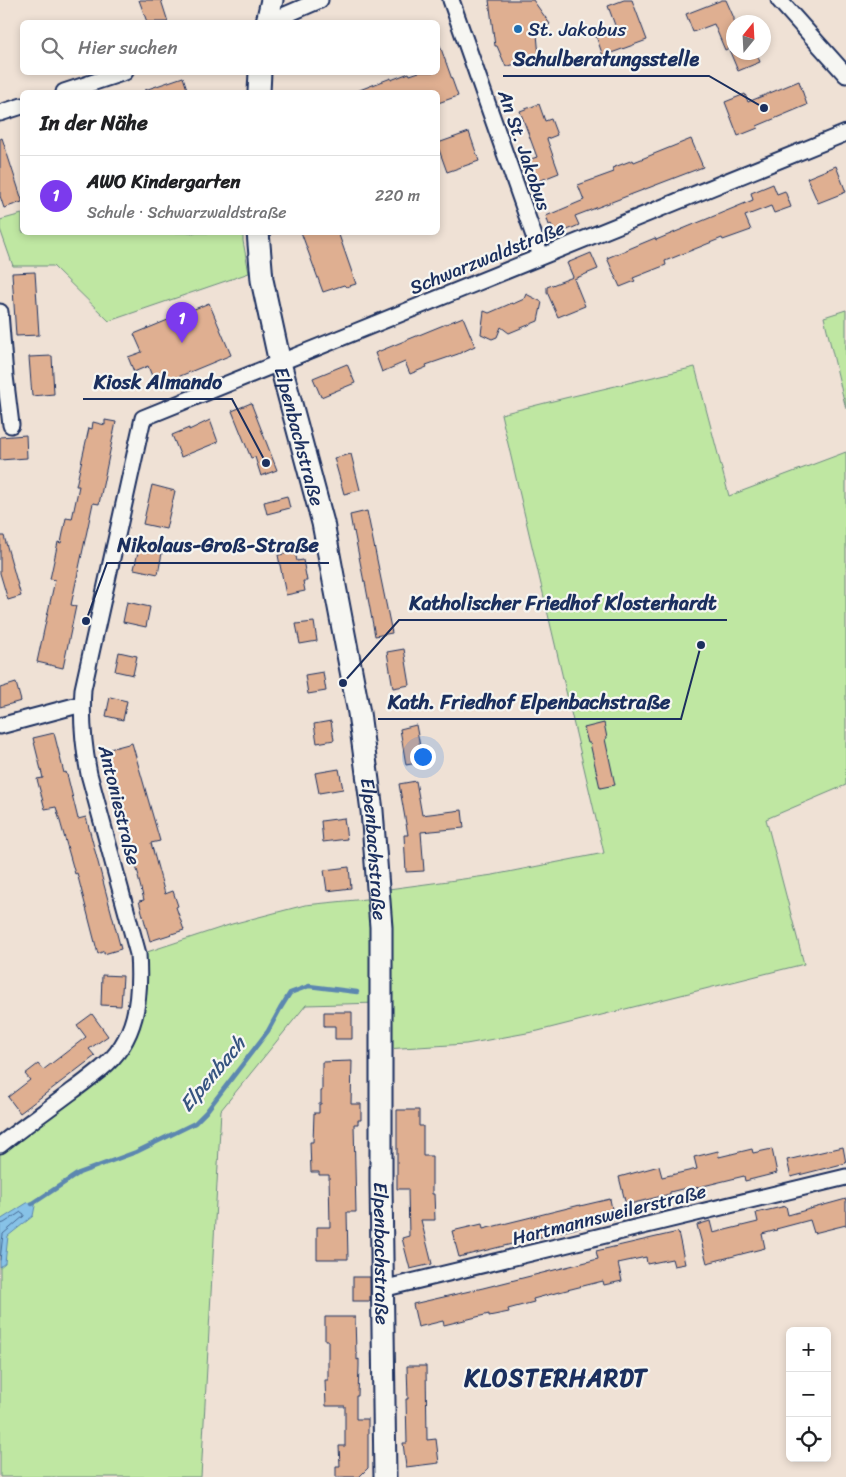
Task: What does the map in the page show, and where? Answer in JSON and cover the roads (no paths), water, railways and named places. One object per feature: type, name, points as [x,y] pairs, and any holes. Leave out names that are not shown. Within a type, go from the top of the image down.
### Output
[{"type":"street","points":[[268,20],[272,0]]},
{"type":"street","points":[[273,20],[320,0]]},
{"type":"street","name":"An St. Jakobus","points":[[451,0],[541,256]]},
{"type":"street","points":[[779,0],[846,75]]},
{"type":"street","points":[[70,90],[117,75]]},
{"type":"street","points":[[259,90],[260,75]]},
{"type":"street","points":[[0,113],[20,107]]},
{"type":"street","name":"Schwarzwaldstraße","points":[[143,418],[846,133]]},
{"type":"street","name":"Elpenbachstraße","points":[[258,235],[262,280],[280,363],[323,523],[359,713],[372,811],[381,927],[384,1477]]},
{"type":"street","points":[[0,312],[11,425]]},
{"type":"street","name":"Antoniestraße","points":[[0,1144],[102,1069],[123,1044],[137,1009],[138,954],[89,774],[82,736],[82,704],[83,689],[143,418]]},
{"type":"street","points":[[0,726],[82,704]]},
{"type":"street","name":"Hartmannsweilerstraße","points":[[382,1290],[846,1177]]},
{"type":"water","points":[[36,1201],[33,1216],[8,1236],[5,1263],[0,1267],[0,1220],[27,1203]]},
{"type":"waterway","name":"Elpenbach","points":[[32,1204],[79,1173],[136,1152],[195,1123],[206,1112],[268,1031],[290,993],[309,986],[357,992]]},
{"type":"place","name":"St. Jakobus","points":[[518,29]]},
{"type":"place","name":"Schulberatungsstelle","points":[[764,108]]},
{"type":"place","name":"AWO Kindergarten","points":[[182,343]]},
{"type":"place","name":"Kiosk Almando","points":[[266,463]]},
{"type":"place","name":"Nikolaus-Groß-Straße","points":[[86,621]]},
{"type":"place","name":"Kath. Friedhof Elpenbachstraße","points":[[701,645]]},
{"type":"place","name":"Katholischer Friedhof Klosterhardt","points":[[343,683]]},
{"type":"district","name":"KLOSTERHARDT","points":[[556,1378]]}]
